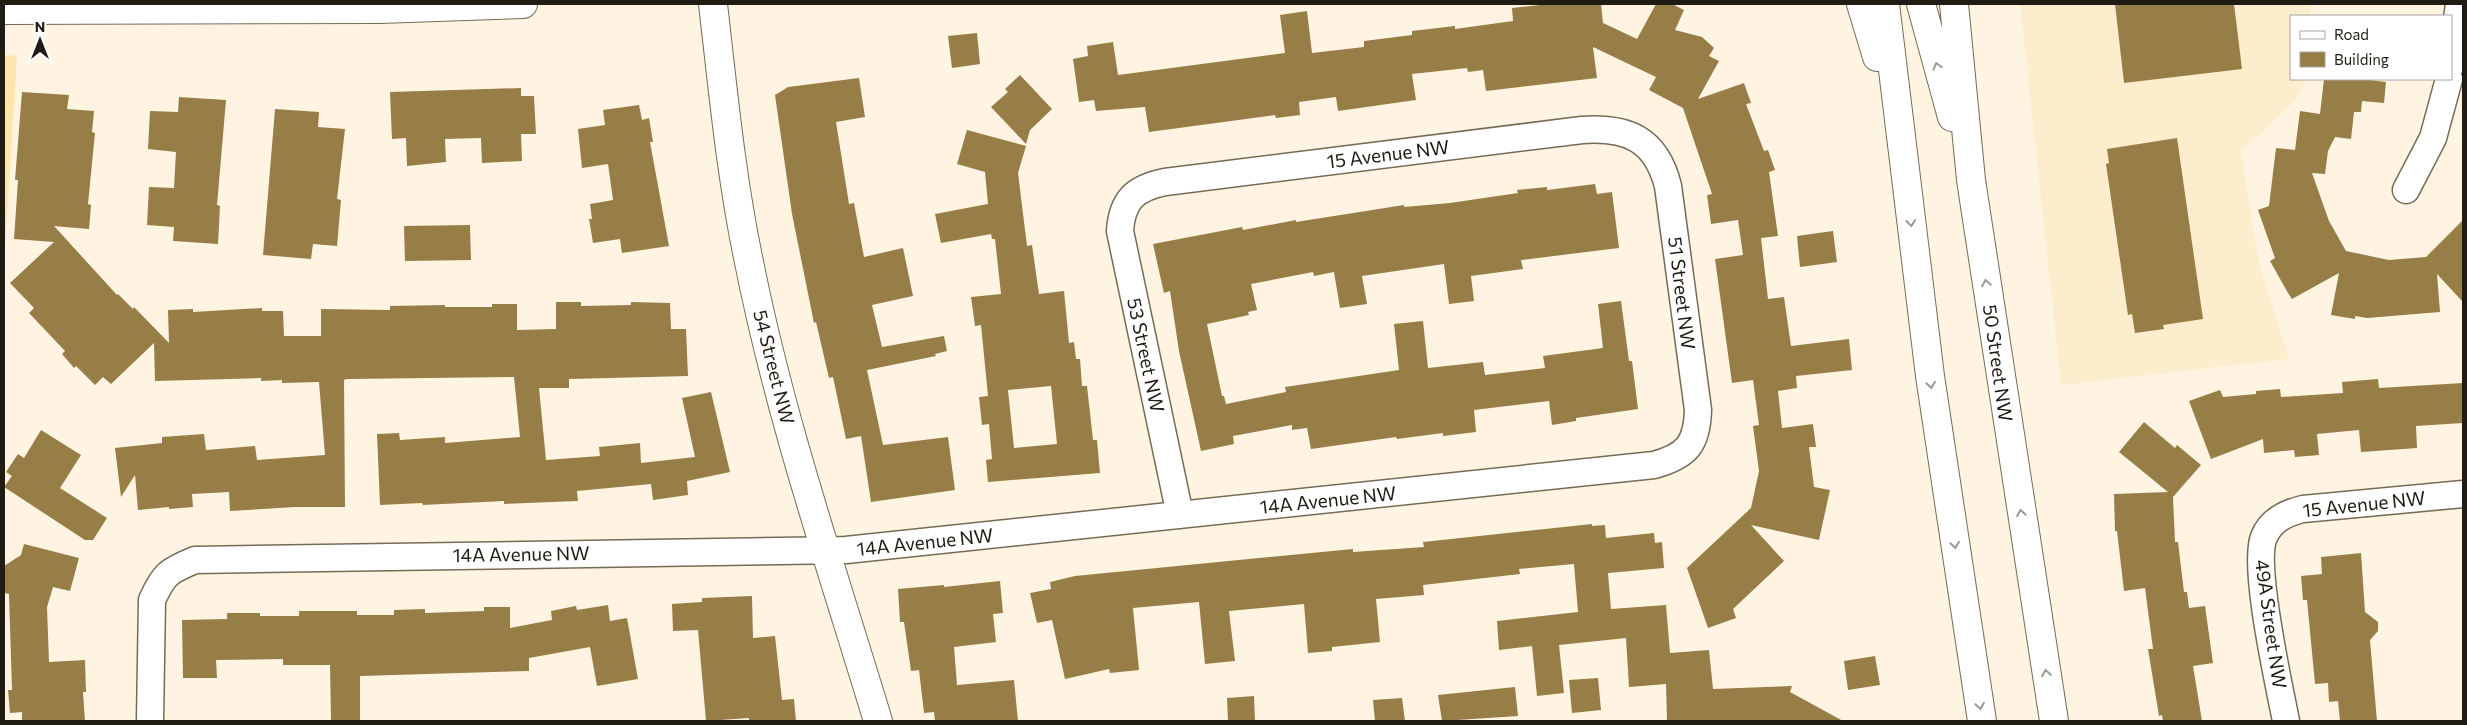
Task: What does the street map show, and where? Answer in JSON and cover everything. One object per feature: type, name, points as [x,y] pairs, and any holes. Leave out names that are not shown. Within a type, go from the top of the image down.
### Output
[{"type":"main road","points":[[4,10],[370,9],[523,4]]},
{"type":"main road","name":"54 Street NW","points":[[713,4],[735,185],[749,264],[781,397],[878,721]]},
{"type":"main road","points":[[1861,4],[1870,27],[1906,175]]},
{"type":"main road","points":[[1885,4],[1930,376],[1982,721]]},
{"type":"main road","points":[[1921,4],[1971,180]]},
{"type":"main road","name":"50 Street NW","points":[[1954,4],[1971,180],[2054,721]]},
{"type":"main road","points":[[1958,48],[1974,4]]},
{"type":"street","points":[[2452,57],[2459,4]]},
{"type":"street","points":[[2406,190],[2433,138],[2449,80]]},
{"type":"street","name":"15 Avenue NW","points":[[1130,197],[1146,187],[1165,182],[1582,130],[1622,131],[1645,144]]},
{"type":"street","name":"51 Street NW","points":[[1645,144],[1656,154],[1664,167],[1668,186],[1698,410],[1697,428],[1689,446]]},
{"type":"street","name":"53 Street NW","points":[[1130,197],[1124,208],[1120,231],[1180,515]]},
{"type":"street","name":"14A Avenue NW","points":[[150,721],[152,600],[160,582],[172,570],[195,560],[846,550],[1654,465],[1679,456],[1689,446]]},
{"type":"street","name":"15 Avenue NW","points":[[2270,528],[2284,515],[2303,508],[2463,494]]},
{"type":"street","name":"49A Street NW","points":[[2270,528],[2262,545],[2261,572],[2286,721]]},
{"type":"shaded area","points":[[2020,4],[2310,4],[2311,15],[2290,15],[2290,80],[2306,80],[2295,101],[2241,151],[2258,259],[2289,359],[2061,385]]},
{"type":"shaded area","points":[[4,55],[17,56],[4,262]]},
{"type":"building","points":[[1549,4],[1601,4],[1603,23],[1637,39],[1656,4],[1672,4],[1684,10],[1675,30],[1702,37],[1714,48],[1709,56],[1719,61],[1698,99],[1744,83],[1751,103],[1746,104],[1764,151],[1768,150],[1775,170],[1769,172],[1778,236],[1761,238],[1768,299],[1784,297],[1791,346],[1849,339],[1852,370],[1796,376],[1797,388],[1778,391],[1782,428],[1813,424],[1816,447],[1809,447],[1814,487],[1830,490],[1819,540],[1751,525],[1784,561],[1733,609],[1736,618],[1708,628],[1687,568],[1751,508],[1759,471],[1753,426],[1759,425],[1753,380],[1732,383],[1715,259],[1743,255],[1738,220],[1711,224],[1707,195],[1712,194],[1683,108],[1649,90],[1656,77],[1593,47],[1597,78],[1486,91],[1483,70],[1468,72],[1467,68],[1412,74],[1416,100],[1338,111],[1336,97],[1299,102],[1300,115],[1276,118],[1275,115],[1149,132],[1145,107],[1096,111],[1094,100],[1079,102],[1073,59],[1088,56],[1087,46],[1113,42],[1118,75],[1285,53],[1280,15],[1307,11],[1312,53],[1364,47],[1364,41],[1412,35],[1412,31],[1455,26],[1455,29],[1513,21],[1512,8]]},
{"type":"building","points":[[2115,4],[2234,4],[2242,69],[2124,83]]},
{"type":"building","points":[[977,33],[980,64],[952,68],[948,36]]},
{"type":"building","points":[[1020,75],[1052,109],[1030,130],[1026,144],[991,107],[1008,92],[1005,89]]},
{"type":"building","points":[[859,78],[865,117],[836,122],[849,204],[854,203],[864,257],[903,248],[913,296],[872,305],[882,347],[944,336],[947,351],[935,354],[936,356],[867,370],[883,445],[948,437],[955,490],[871,502],[861,436],[846,439],[833,377],[829,378],[816,322],[814,323],[792,214],[775,95],[788,87]]},
{"type":"building","points":[[2324,80],[2386,82],[2384,103],[2362,101],[2361,112],[2354,112],[2351,139],[2335,137],[2328,151],[2325,174],[2312,173],[2329,221],[2346,251],[2389,260],[2426,257],[2463,220],[2463,302],[2437,274],[2440,312],[2367,318],[2355,316],[2355,319],[2331,315],[2339,273],[2292,299],[2270,261],[2275,258],[2258,210],[2269,206],[2276,148],[2295,150],[2300,111],[2320,114]]},
{"type":"building","points":[[521,88],[521,96],[534,96],[536,134],[521,134],[522,161],[482,163],[481,138],[445,139],[446,162],[407,166],[406,138],[392,139],[390,92]]},
{"type":"building","points":[[22,92],[69,95],[67,109],[94,111],[92,132],[95,133],[88,204],[91,205],[89,229],[54,226],[117,295],[133,309],[134,307],[169,343],[168,310],[193,309],[193,312],[262,308],[262,311],[283,311],[284,336],[321,336],[321,309],[390,310],[390,306],[445,305],[445,307],[492,307],[492,304],[517,304],[517,330],[556,329],[556,302],[581,302],[581,306],[631,305],[631,302],[670,303],[671,329],[686,329],[688,376],[569,379],[569,388],[539,388],[546,460],[600,456],[599,447],[640,443],[641,463],[695,457],[682,398],[711,392],[730,472],[687,481],[688,495],[653,500],[651,484],[577,491],[578,501],[504,504],[504,501],[380,505],[377,434],[399,433],[400,440],[445,437],[445,443],[520,437],[514,377],[347,379],[344,380],[345,507],[295,507],[230,511],[229,492],[192,494],[193,507],[138,510],[135,475],[121,497],[115,448],[162,443],[162,437],[204,434],[206,450],[255,446],[257,460],[325,455],[319,382],[282,383],[282,380],[261,381],[261,378],[155,381],[154,343],[111,384],[103,377],[95,385],[76,366],[74,368],[62,354],[65,351],[29,313],[34,308],[10,283],[54,242],[14,239],[18,180],[15,180]]},
{"type":"building","points":[[179,97],[226,100],[217,205],[220,206],[218,244],[173,241],[174,227],[147,225],[149,187],[174,188],[176,152],[148,149],[150,111],[178,112]]},
{"type":"building","points":[[639,105],[642,120],[649,118],[653,142],[650,142],[669,246],[622,253],[620,239],[593,243],[589,219],[592,219],[590,204],[613,200],[608,164],[582,168],[578,129],[605,125],[603,110]]},
{"type":"building","points":[[275,109],[319,112],[318,127],[345,129],[337,199],[341,200],[337,246],[313,244],[311,259],[263,255]]},
{"type":"building","points":[[967,130],[1026,146],[1018,173],[1027,246],[1032,245],[1039,294],[1064,291],[1069,343],[1074,342],[1076,359],[1080,359],[1082,386],[1087,386],[1093,440],[1097,440],[1100,473],[988,482],[986,460],[992,459],[989,424],[982,425],[979,397],[988,396],[981,325],[975,326],[971,297],[1001,294],[995,239],[992,239],[991,234],[941,243],[935,214],[988,204],[985,172],[957,164]],"holes":[[[1051,386],[1057,444],[1014,448],[1008,390]]]},
{"type":"building","points":[[2177,138],[2203,319],[2163,325],[2164,329],[2135,333],[2132,314],[2128,315],[2106,164],[2109,163],[2107,149]]},
{"type":"building","points":[[1595,184],[1597,194],[1612,192],[1619,248],[1521,260],[1523,269],[1471,276],[1474,301],[1449,304],[1444,264],[1362,276],[1367,304],[1340,308],[1334,272],[1314,276],[1313,272],[1251,284],[1257,310],[1248,312],[1249,315],[1207,324],[1222,396],[1224,396],[1226,404],[1286,392],[1285,387],[1399,370],[1394,324],[1423,321],[1428,368],[1483,362],[1485,375],[1545,368],[1543,356],[1603,348],[1598,304],[1621,301],[1629,361],[1632,361],[1638,409],[1576,418],[1576,421],[1552,425],[1549,401],[1474,410],[1476,432],[1443,436],[1443,433],[1397,439],[1396,437],[1311,449],[1307,428],[1292,430],[1292,425],[1233,436],[1234,444],[1201,451],[1179,351],[1170,291],[1164,293],[1153,244],[1242,227],[1243,230],[1296,220],[1296,222],[1404,205],[1404,207],[1450,203],[1518,193],[1517,190],[1547,187],[1547,190]]},
{"type":"building","points":[[470,225],[471,260],[405,261],[404,226]]},
{"type":"building","points":[[1833,231],[1837,262],[1800,267],[1797,236]]},
{"type":"building","points":[[2378,379],[2379,388],[2463,383],[2463,423],[2416,426],[2417,448],[2361,452],[2359,430],[2317,434],[2319,455],[2295,457],[2294,450],[2264,453],[2263,439],[2211,459],[2189,401],[2220,390],[2223,397],[2256,394],[2256,391],[2280,389],[2281,397],[2343,393],[2342,382]]},
{"type":"building","points":[[2144,422],[2175,448],[2177,445],[2201,465],[2173,497],[2175,542],[2178,542],[2184,592],[2187,592],[2189,608],[2205,606],[2213,663],[2193,666],[2202,721],[2163,721],[2162,715],[2159,716],[2148,649],[2153,649],[2145,588],[2124,591],[2117,531],[2115,531],[2114,494],[2168,492],[2119,452]]},
{"type":"building","points":[[41,430],[81,455],[60,488],[107,518],[93,540],[85,540],[4,487],[12,476],[6,472],[18,454],[24,458]]},
{"type":"building","points":[[1592,524],[1592,526],[1605,525],[1606,538],[1654,533],[1655,543],[1662,542],[1664,568],[1608,573],[1611,609],[1666,605],[1670,653],[1709,650],[1713,689],[1792,686],[1790,692],[1843,721],[1667,721],[1666,684],[1629,687],[1626,638],[1559,645],[1564,693],[1537,696],[1532,646],[1499,650],[1497,621],[1578,612],[1574,564],[1519,569],[1520,574],[1423,585],[1424,595],[1376,599],[1380,642],[1332,647],[1332,651],[1308,653],[1304,604],[1229,611],[1235,661],[1205,664],[1199,602],[1133,608],[1139,670],[1110,673],[1109,669],[1065,679],[1052,620],[1037,623],[1030,593],[1051,589],[1050,582],[1075,576],[1353,549],[1353,552],[1424,547],[1423,542]]},
{"type":"building","points":[[24,544],[79,558],[70,591],[53,587],[47,607],[49,662],[85,660],[86,692],[83,692],[85,721],[22,721],[22,712],[10,713],[8,690],[12,690],[9,594],[4,593],[4,566],[21,555]]},
{"type":"building","points":[[2361,553],[2365,612],[2378,622],[2378,631],[2370,640],[2377,721],[2340,721],[2338,701],[2329,702],[2328,683],[2315,684],[2307,600],[2303,600],[2301,576],[2322,574],[2321,557]]},
{"type":"building","points":[[1000,581],[1003,613],[993,614],[996,642],[954,647],[957,685],[1014,680],[1018,721],[935,721],[934,712],[924,713],[919,670],[911,671],[904,622],[900,622],[898,589],[944,585],[944,587]]},
{"type":"building","points":[[752,596],[753,638],[775,636],[782,700],[794,699],[796,721],[749,721],[749,718],[706,721],[698,630],[673,631],[672,604],[702,602],[702,598]]},
{"type":"building","points":[[608,605],[610,621],[627,618],[638,679],[597,686],[590,647],[529,658],[529,671],[360,676],[360,721],[331,721],[330,665],[283,665],[283,659],[216,660],[217,678],[183,678],[182,620],[227,619],[227,613],[260,613],[260,616],[299,616],[299,611],[357,611],[357,615],[394,615],[394,610],[425,609],[425,613],[484,611],[484,607],[510,607],[510,628],[552,620],[551,611],[576,606],[577,610]]},
{"type":"building","points":[[1875,656],[1880,685],[1848,690],[1844,661]]},
{"type":"building","points":[[1598,678],[1601,710],[1572,713],[1569,680]]},
{"type":"building","points":[[1515,687],[1518,716],[1442,721],[1438,695]]},
{"type":"building","points":[[1254,696],[1255,721],[1228,721],[1227,698]]},
{"type":"building","points":[[1402,698],[1405,721],[1375,721],[1373,700]]}]
